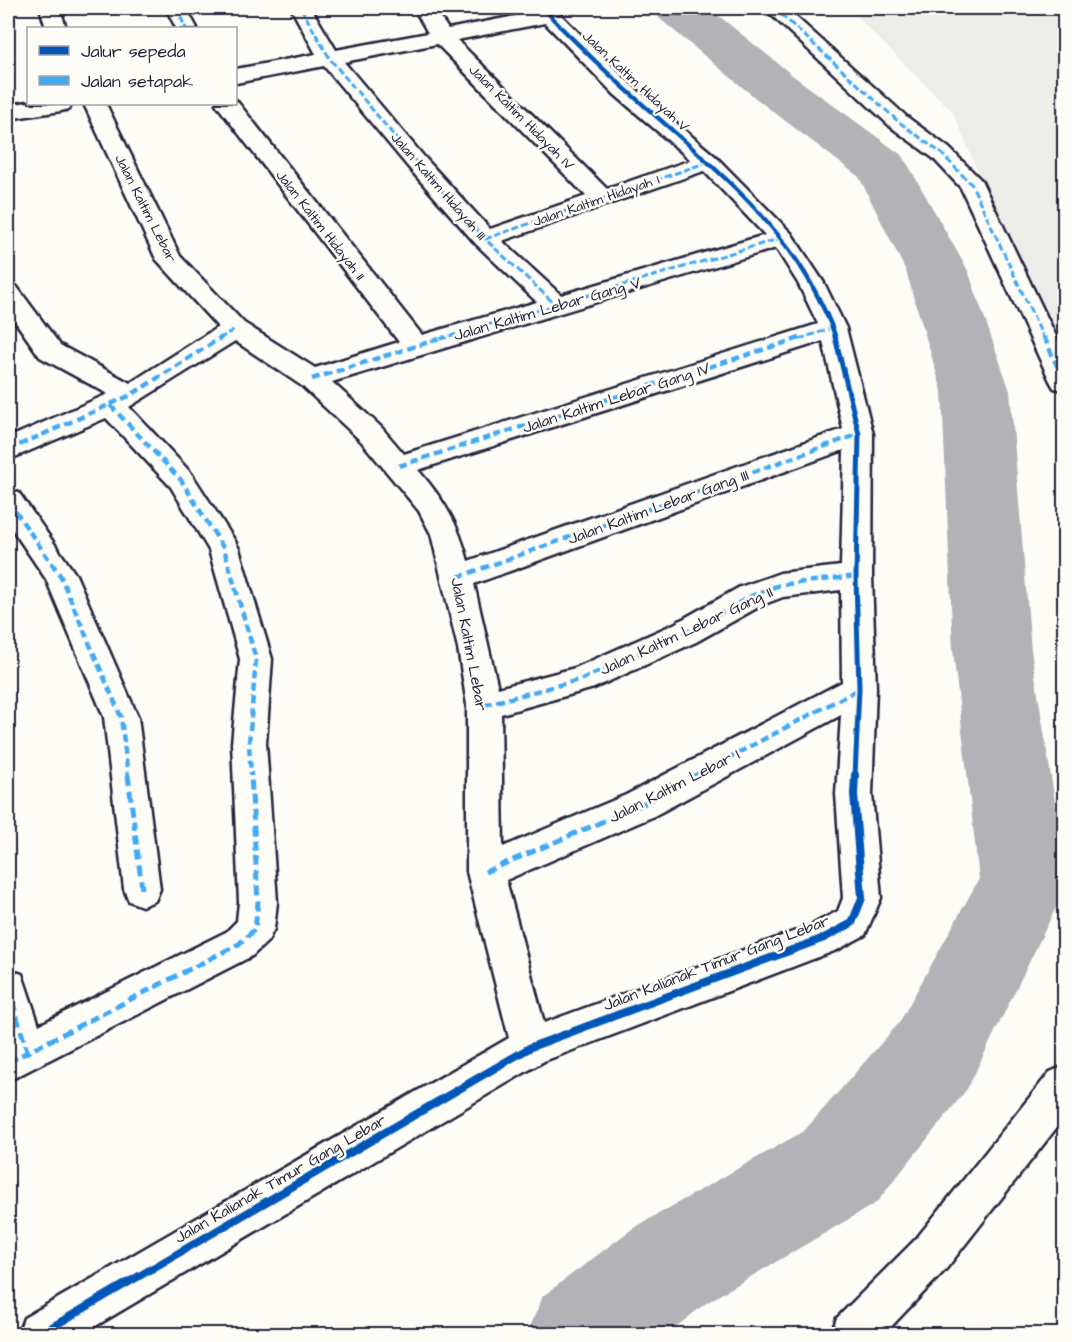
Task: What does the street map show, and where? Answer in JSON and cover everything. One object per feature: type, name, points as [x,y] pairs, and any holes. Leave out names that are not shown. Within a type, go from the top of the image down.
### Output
[{"type":"street","points":[[50,8],[56,27]]},
{"type":"street","points":[[176,8],[186,27]]},
{"type":"street","name":"Jalan Kaltim Hidayah III","points":[[301,8],[330,59],[417,163],[484,239],[556,305]]},
{"type":"street","name":"Jalan Kaltim Hidayah IV","points":[[424,8],[441,36],[603,198]]},
{"type":"street","points":[[774,8],[899,122],[941,153],[972,184],[1065,381]]},
{"type":"street","points":[[237,76],[330,59],[547,12]]},
{"type":"street","name":"Jalan Kaltim Hidayah V","points":[[547,12],[622,89],[708,162]]},
{"type":"street","points":[[8,112],[54,105]]},
{"type":"street","name":"Jalan Kaltim Lebar","points":[[95,105],[169,259],[235,329],[312,379],[371,434],[431,505],[446,534],[474,648],[484,705],[485,872],[531,1047]]},
{"type":"street","name":"Jalan Kaltim Hidayah II","points":[[228,105],[416,346]]},
{"type":"street","name":"Jalan Kaltim Hidayah I","points":[[484,239],[708,162]]},
{"type":"street","name":"Jalan Kalianak Timur Gang Lebar","points":[[40,1335],[531,1047],[824,938],[852,923],[862,898],[854,794],[859,689],[856,576],[859,434],[833,328],[811,283],[782,238],[708,162]]},
{"type":"street","name":"Jalan Kaltim Lebar Gang V","points":[[312,379],[782,238]]},
{"type":"street","points":[[8,293],[50,351],[120,400],[181,480],[224,549],[256,658],[249,743],[258,902],[255,929],[239,944],[17,1057],[8,987]]},
{"type":"street","name":"Jalan Kaltim Lebar Gang IV","points":[[399,466],[833,328]]},
{"type":"street","points":[[8,450],[120,400],[235,329]]},
{"type":"street","name":"Jalan Kaltim Lebar Gang III","points":[[458,577],[859,434]]},
{"type":"street","points":[[8,501],[60,575],[121,717],[142,890]]},
{"type":"street","name":"Jalan Kaltim Lebar Gang II","points":[[484,705],[582,679],[685,633],[751,596],[780,585],[856,576]]},
{"type":"street","name":"Jalan Kaltim Lebar I","points":[[485,872],[639,806],[859,689]]},
{"type":"street","points":[[853,1335],[931,1254],[1065,1086]]},
{"type":"shaded area","points":[[848,8],[1064,8],[1064,378],[953,112]]},
{"type":"waterway","points":[[581,1334],[669,1266],[840,1167],[933,1056],[1024,883],[992,650],[976,391],[937,271],[883,168],[777,89],[678,8]]},
{"type":"marked path","points":[[176,8],[186,27]]},
{"type":"marked path","points":[[301,8],[330,59],[417,163],[485,239],[556,305]]},
{"type":"marked path","points":[[774,8],[899,122],[941,153],[972,185],[1064,381]]},
{"type":"marked path","points":[[485,239],[708,162]]},
{"type":"marked path","points":[[312,379],[782,238]]},
{"type":"marked path","points":[[399,466],[833,328]]},
{"type":"marked path","points":[[8,450],[131,395],[235,329]]},
{"type":"marked path","points":[[8,1062],[239,944],[255,929],[258,902],[249,743],[256,659],[224,549],[181,480],[110,405]]},
{"type":"marked path","points":[[458,577],[859,434]]},
{"type":"marked path","points":[[8,501],[60,575],[121,717],[142,889]]},
{"type":"marked path","points":[[484,705],[582,679],[685,633],[751,596],[780,585],[856,576]]},
{"type":"marked path","points":[[485,872],[639,806],[859,689]]},
{"type":"marked path","points":[[8,987],[27,1051]]},
{"type":"cycle path","points":[[40,1334],[531,1047],[824,938],[852,923],[862,898],[854,794],[859,689],[856,576],[859,434],[833,328],[811,283],[782,238],[708,162],[622,89],[544,8]]}]
